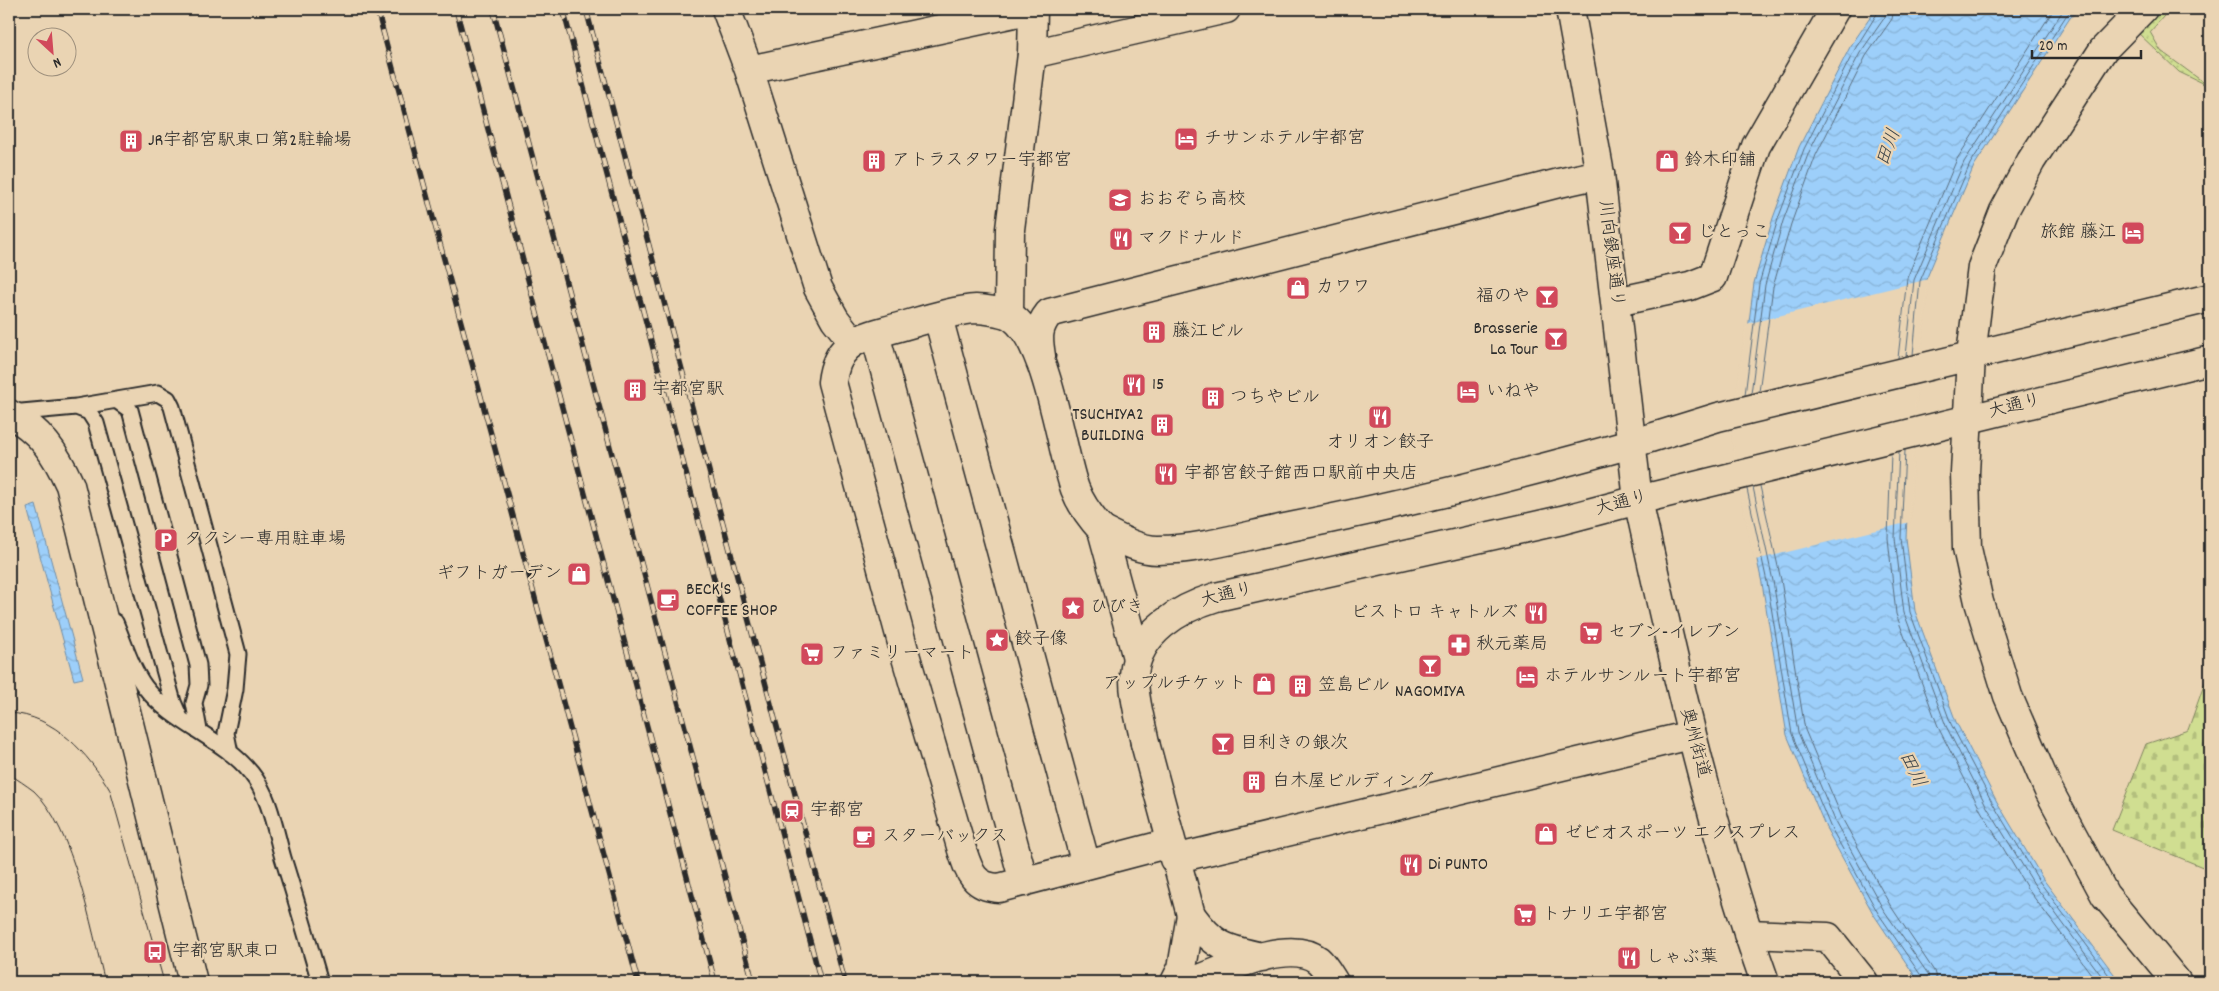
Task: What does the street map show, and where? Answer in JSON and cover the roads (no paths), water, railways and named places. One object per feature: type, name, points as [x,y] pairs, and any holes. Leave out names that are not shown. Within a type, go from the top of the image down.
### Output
[{"type":"street","points":[[726,9],[749,70],[818,288],[835,319],[864,338],[1024,882]]},
{"type":"street","points":[[749,70],[1033,9],[1032,54],[1010,229],[1009,315]]},
{"type":"street","points":[[1032,54],[1226,9]]},
{"type":"street","name":"川向銀座通り","points":[[1570,9],[1600,174],[1638,500]]},
{"type":"street","points":[[1616,302],[1690,286],[1713,277],[1756,146],[1835,9]]},
{"type":"street","points":[[2143,9],[2104,50],[2032,161],[2004,212],[1982,266],[1965,356],[1962,420],[1967,548],[1979,602],[2008,696],[2048,790],[2105,895],[2177,982]]},
{"type":"street","points":[[1600,174],[1049,313],[1041,324],[1038,337],[1043,368],[1076,491],[1089,516],[1102,530],[1131,545],[1156,550],[1195,547],[1340,517],[1542,468],[1631,444],[1695,423],[2210,298]]},
{"type":"street","points":[[1043,368],[1029,335],[1009,315],[976,309],[938,317],[864,338],[842,352],[834,368],[832,382],[903,646],[962,850],[969,870],[976,880],[987,888],[999,888],[1086,866],[1172,851],[1691,734]]},
{"type":"street","points":[[938,317],[1086,866]]},
{"type":"street","name":"大通り","points":[[1137,658],[1161,625],[1180,610],[1199,602],[1562,520],[1688,487],[2210,360]]},
{"type":"street","points":[[9,414],[29,425],[46,442],[59,462],[70,485],[190,969]]},
{"type":"street","name":"奥州街道","points":[[1638,500],[1691,734],[1748,934],[1765,982]]},
{"type":"street","points":[[1102,530],[1137,658],[1134,675],[1135,693],[1145,744],[1172,851],[1191,915],[1206,935],[1222,947],[1262,957]]},
{"type":"street","points":[[1175,982],[1182,968],[1191,915]]},
{"type":"street","points":[[1748,934],[1828,937],[1864,982]]},
{"type":"street","points":[[1192,982],[1262,957],[1287,951],[1304,954],[1318,960],[1334,982]]},
{"type":"lane","points":[[9,414],[76,407],[158,394],[168,399],[172,407],[238,654],[235,689],[226,733],[230,754]]},
{"type":"lane","points":[[116,400],[130,410],[198,665],[199,685],[194,703],[199,730]]},
{"type":"lane","points":[[76,407],[89,412],[96,423],[173,702],[181,720]]},
{"type":"lane","points":[[88,556],[137,675],[156,699],[181,720],[199,730],[230,754],[252,774],[267,802],[320,982]]},
{"type":"lane","points":[[190,969],[200,982]]},
{"type":"water","name":"田川","points":[[1876,9],[2080,9],[2070,18],[1974,166],[1925,282],[1912,410],[1906,538],[1915,611],[1956,722],[1997,802],[2043,879],[2120,982],[1919,982],[1874,915],[1826,828],[1787,735],[1762,583],[1737,468],[1735,430],[1754,283],[1773,218],[1799,147],[1850,47]]},
{"type":"water","points":[[36,505],[83,678],[74,680],[27,508]]},
{"type":"tram line","points":[[9,713],[26,715],[55,729],[81,750],[110,790],[164,982]]},
{"type":"tram line","points":[[9,774],[34,791],[48,808],[60,829],[87,908],[105,982]]},
{"type":"railway","points":[[377,9],[638,982]]},
{"type":"railway","points":[[456,9],[715,982]]},
{"type":"railway","points":[[493,9],[753,982]]},
{"type":"railway","points":[[563,9],[821,982]]},
{"type":"railway","points":[[586,9],[845,982]]},
{"type":"place","name":"チサンホテル宇都宮","points":[[1186,139]]},
{"type":"place","name":"JR宇都宮駅東口第2駐輪場","points":[[131,141]]},
{"type":"place","name":"アトラスタワー宇都宮","points":[[874,161]]},
{"type":"place","name":"鈴木印舗","points":[[1667,161]]},
{"type":"place","name":"おおぞら高校","points":[[1120,200]]},
{"type":"place","name":"じとっこ","points":[[1680,233]]},
{"type":"place","name":"旅館 藤江","points":[[2133,233]]},
{"type":"place","name":"マクドナルド","points":[[1121,239]]},
{"type":"place","name":"カワワ","points":[[1298,288]]},
{"type":"place","name":"福のや","points":[[1547,297]]},
{"type":"place","name":"藤江ビル","points":[[1154,332]]},
{"type":"place","name":"Brasserie La Tour","points":[[1556,339]]},
{"type":"place","name":"15","points":[[1134,385]]},
{"type":"place","name":"宇都宮駅","points":[[635,390]]},
{"type":"place","name":"いねや","points":[[1468,392]]},
{"type":"place","name":"つちやビル","points":[[1213,398]]},
{"type":"place","name":"オリオン餃子","points":[[1380,417]]},
{"type":"place","name":"TSUCHIYA2 BUILDING","points":[[1162,425]]},
{"type":"place","name":"宇都宮餃子館西口駅前中央店","points":[[1166,474]]},
{"type":"place","name":"タクシー専用駐車場","points":[[166,540]]},
{"type":"place","name":"ギフトガーデン","points":[[579,574]]},
{"type":"place","name":"BECK'S COFFEE SHOP","points":[[668,600]]},
{"type":"place","name":"ひびき","points":[[1073,608]]},
{"type":"place","name":"ビストロ キャトルズ","points":[[1536,613]]},
{"type":"place","name":"セブン-イレブン","points":[[1591,633]]},
{"type":"place","name":"餃子像","points":[[997,640]]},
{"type":"place","name":"秋元薬局","points":[[1459,645]]},
{"type":"place","name":"ファミリーマート","points":[[812,654]]},
{"type":"place","name":"NAGOMIYA","points":[[1430,666]]},
{"type":"place","name":"ホテルサンルート宇都宮","points":[[1527,677]]},
{"type":"place","name":"アップルチケット","points":[[1264,684]]},
{"type":"place","name":"笠島ビル","points":[[1300,686]]},
{"type":"place","name":"目利きの銀次","points":[[1223,744]]},
{"type":"place","name":"白木屋ビルディング","points":[[1254,782]]},
{"type":"place","name":"宇都宮","points":[[792,811]]},
{"type":"place","name":"ゼビオスポーツ エクスプレス","points":[[1546,834]]},
{"type":"place","name":"スターバックス","points":[[864,837]]},
{"type":"place","name":"Di PUNTO","points":[[1411,865]]},
{"type":"place","name":"トナリエ宇都宮","points":[[1525,915]]},
{"type":"place","name":"宇都宮駅東口","points":[[155,952]]},
{"type":"place","name":"しゃぶ葉","points":[[1629,958]]}]
